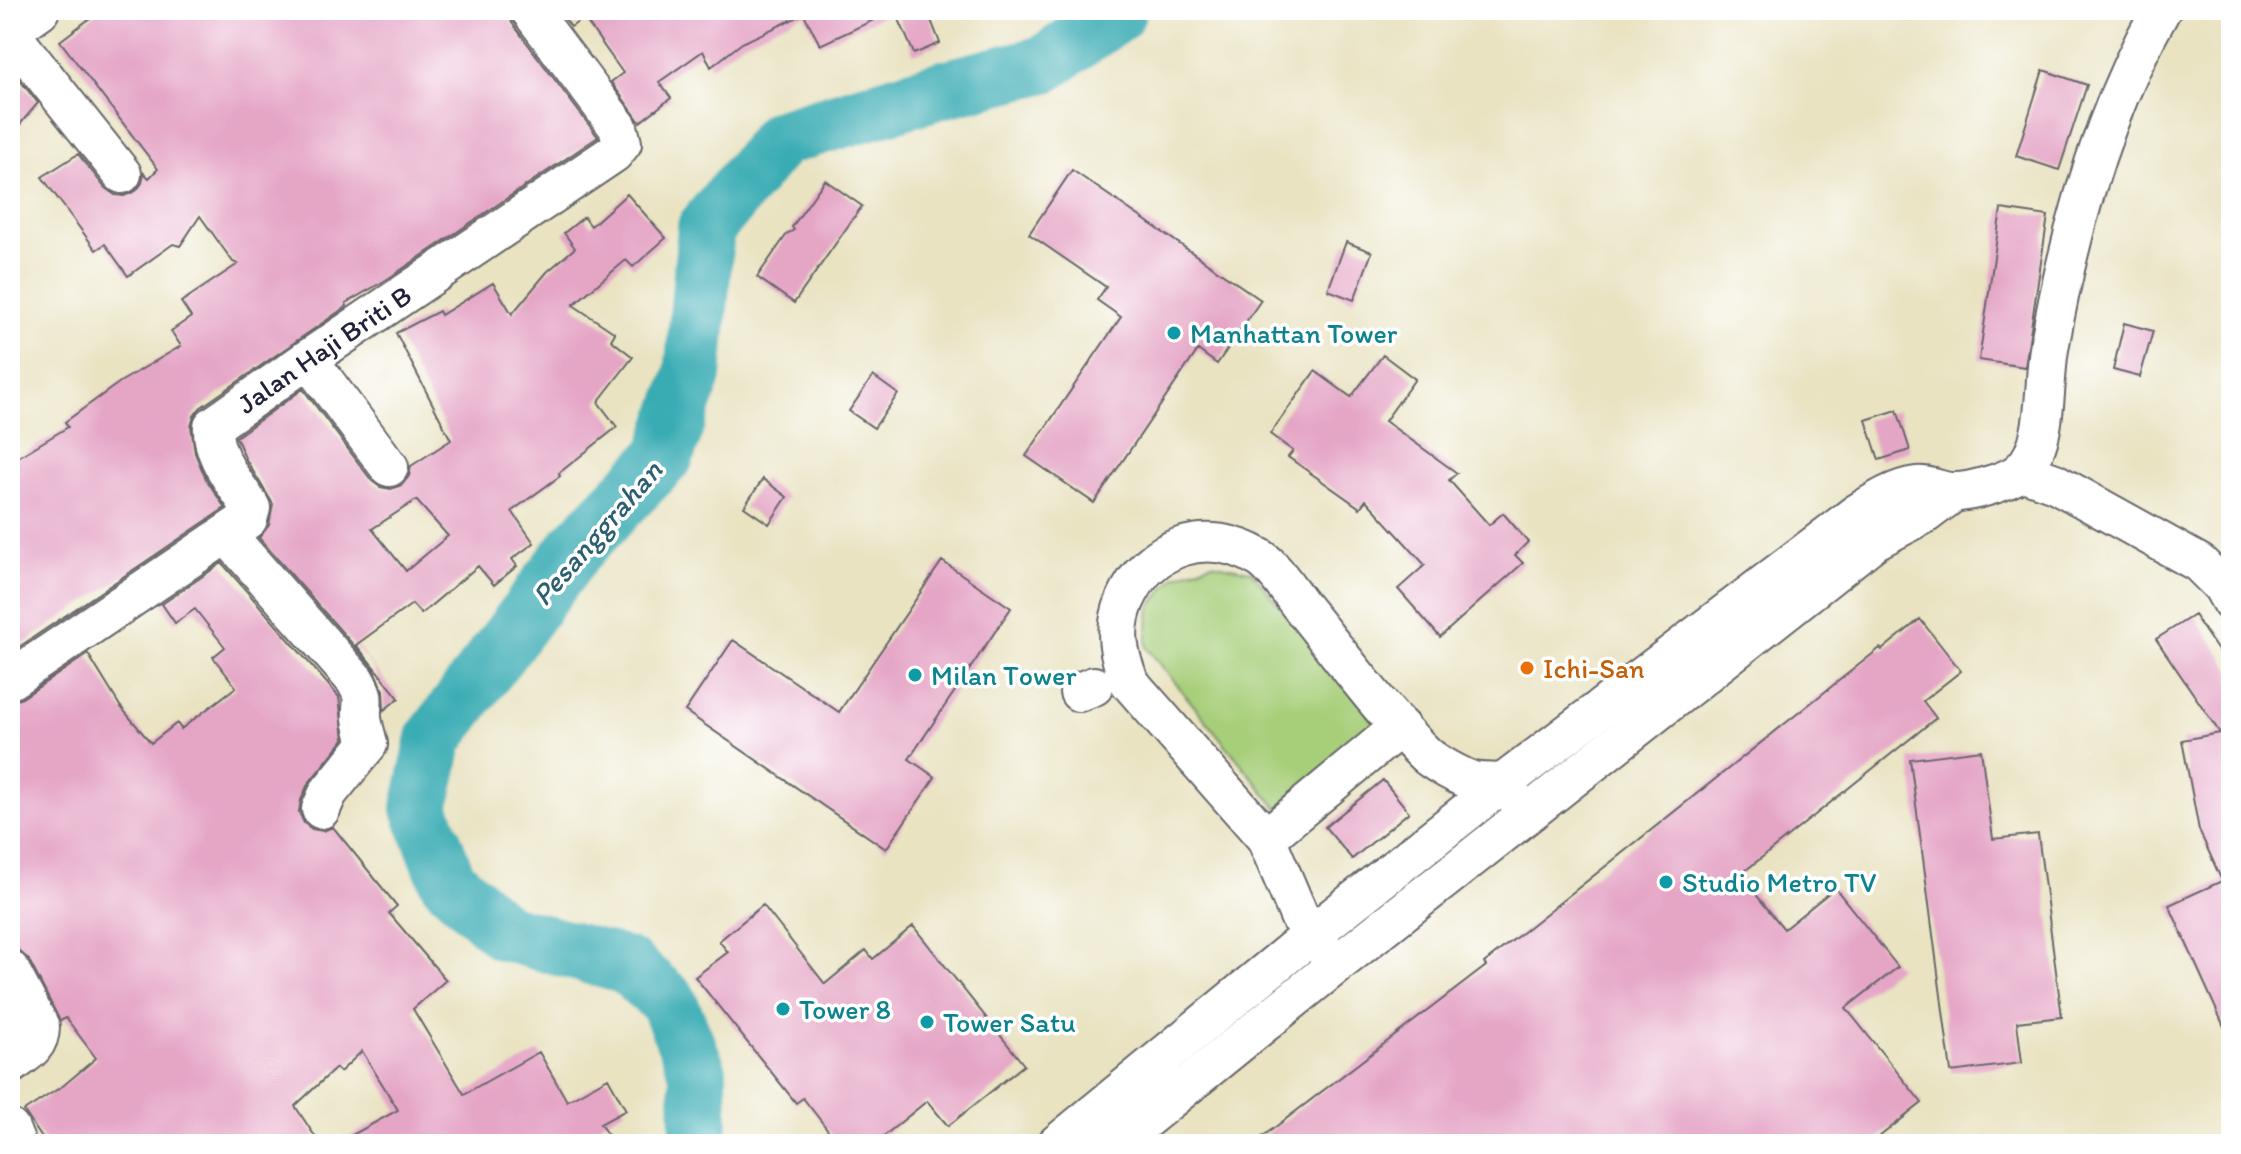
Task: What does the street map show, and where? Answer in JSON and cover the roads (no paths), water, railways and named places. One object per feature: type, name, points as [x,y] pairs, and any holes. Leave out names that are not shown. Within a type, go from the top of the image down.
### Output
[{"type":"street","points":[[40,10],[10,32],[122,174]]},
{"type":"street","name":"Jalan Haji Briti B","points":[[10,680],[248,519],[251,508],[212,440],[213,426],[614,153],[622,143],[618,127],[530,10]]},
{"type":"street","points":[[1057,1144],[1312,934],[1503,783],[1856,514],[1888,494],[1918,485],[1953,493],[1991,485],[2021,471],[2038,442],[2049,350],[2076,224],[2112,117],[2161,10]]},
{"type":"street","points":[[308,359],[389,467]]},
{"type":"street","points":[[2021,471],[2055,483],[2199,563],[2224,584]]},
{"type":"street","points":[[1115,1144],[1337,964],[1874,541],[1925,514],[1953,493]]},
{"type":"street","points":[[227,535],[355,680],[362,693],[362,716],[368,744],[328,793],[321,809]]},
{"type":"street","points":[[1337,964],[1300,918],[1266,838],[1130,683],[1117,641],[1120,613],[1132,585],[1157,559],[1182,544],[1205,541],[1224,544],[1262,559],[1428,757],[1472,781],[1503,783],[1527,814]]},
{"type":"street","points":[[1266,838],[1400,727]]},
{"type":"street","points":[[10,970],[40,1027],[40,1037],[37,1045],[10,1065]]},
{"type":"street","points":[[10,1129],[16,1144]]},
{"type":"waterway","name":"Pesanggrahan","points":[[699,1144],[698,1072],[668,1001],[627,966],[504,932],[448,881],[420,808],[435,738],[576,548],[665,456],[693,375],[706,228],[780,138],[940,90],[1045,64],[1118,10]]},
{"type":"place","name":"Manhattan Tower","points":[[1174,333]]},
{"type":"place","name":"Ichi-San","points":[[1527,668]]},
{"type":"place","name":"Milan Tower","points":[[915,675]]},
{"type":"place","name":"Studio Metro TV","points":[[1666,882]]},
{"type":"place","name":"Tower 8","points":[[783,1009]]},
{"type":"place","name":"Tower Satu","points":[[927,1022]]}]
